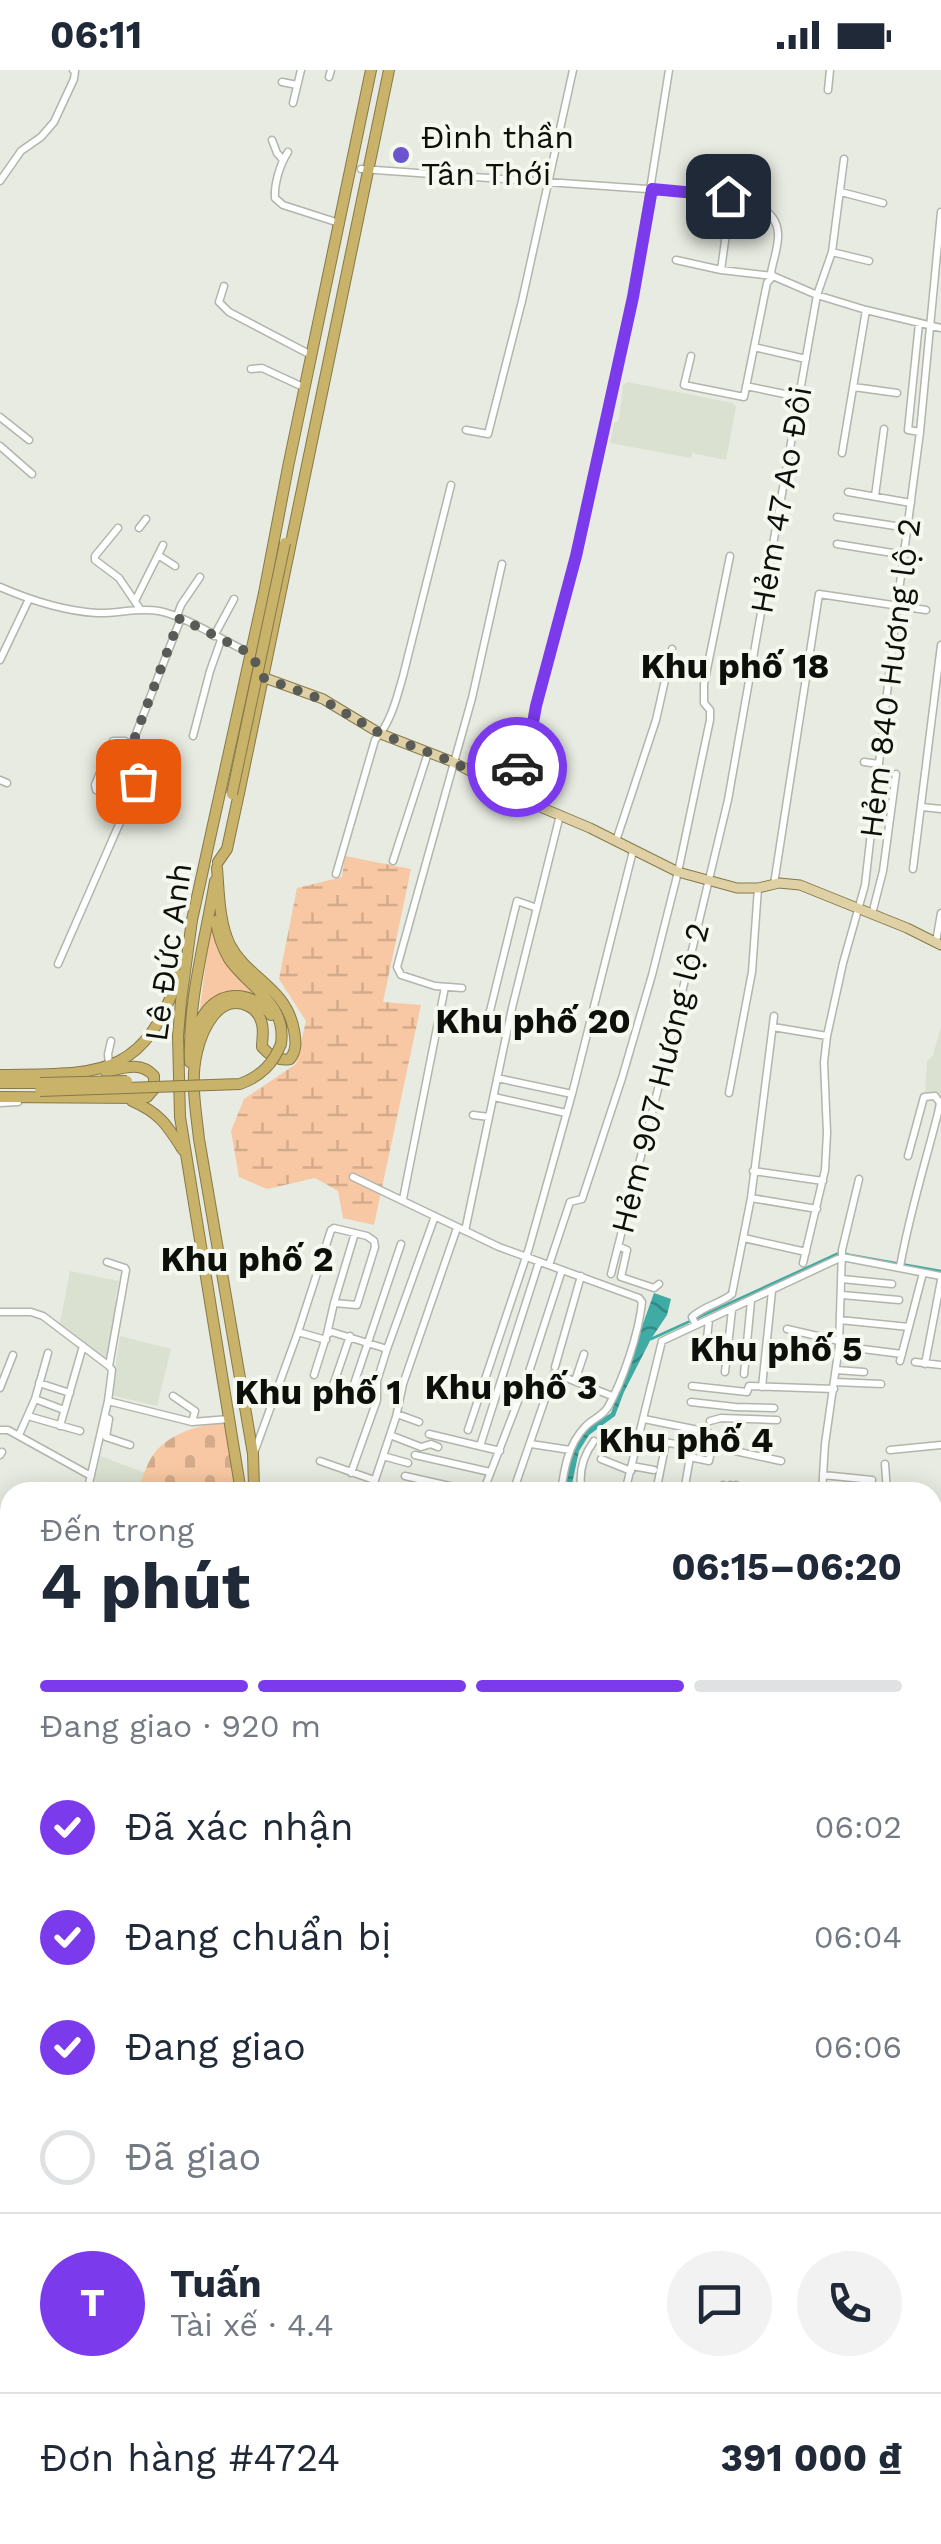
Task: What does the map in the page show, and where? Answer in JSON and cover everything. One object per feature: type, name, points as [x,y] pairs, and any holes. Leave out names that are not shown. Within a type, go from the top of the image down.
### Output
[{"type":"highway","name":"Lê Đức Anh","points":[[245,1482],[197,1139],[196,1058],[211,1018],[231,1004],[244,1004],[255,1011],[260,1018],[261,1044],[266,1052],[286,1060],[294,1054],[294,1026],[284,1003],[239,958],[228,938],[218,865],[227,849],[272,641],[365,169],[379,70]]},
{"type":"highway","name":"Lê Đức Anh","points":[[193,938],[220,839],[282,542],[312,355],[379,70]]},
{"type":"highway","name":"Lê Đức Anh","points":[[245,1482],[190,1160],[182,1038],[193,938],[251,654],[365,169]]},
{"type":"highway","name":"Lê Đức Anh","points":[[303,407],[341,224]]},
{"type":"highway","points":[[255,636],[262,644],[272,641]]},
{"type":"highway","points":[[251,654],[264,678]]},
{"type":"highway","points":[[243,694],[248,688],[255,689],[259,700]]},
{"type":"highway","name":"Lê Đức Anh","points":[[220,839],[195,979],[190,1096],[254,1454],[248,1482]]},
{"type":"highway","points":[[0,1083],[40,1087],[240,1084],[268,1067],[275,1057],[282,1028],[276,1010],[222,946],[214,889]]},
{"type":"highway","points":[[74,1074],[113,1064],[149,1038],[168,1008],[193,938]]},
{"type":"highway","name":"Lê Đức Anh","points":[[186,956],[178,1036],[180,1118],[229,1419],[244,1482]]},
{"type":"highway","points":[[190,1053],[205,1013],[230,996],[248,997],[265,1008],[278,1042]]},
{"type":"highway","points":[[211,1018],[216,1007],[230,996]]},
{"type":"highway","points":[[0,1076],[100,1074],[131,1067],[148,1069],[155,1079],[152,1092],[140,1098],[0,1097]]},
{"type":"highway","points":[[0,1097],[40,1087]]},
{"type":"highway","points":[[126,1099],[161,1117],[184,1152]]},
{"type":"main road","points":[[264,678],[323,700],[381,734],[453,762],[678,872],[737,888],[800,885],[938,943]]},
{"type":"street","points":[[0,181],[27,144],[41,137],[54,122],[74,78],[73,70]]},
{"type":"street","points":[[293,104],[301,70]]},
{"type":"street","points":[[466,430],[488,434],[573,70]]},
{"type":"street","points":[[505,790],[530,739],[574,566],[633,297],[670,70]]},
{"type":"street","points":[[828,90],[830,70]]},
{"type":"street","points":[[282,82],[297,85]]},
{"type":"street","points":[[272,140],[283,160]]},
{"type":"street","points":[[288,152],[274,190],[275,198],[283,205],[341,224]]},
{"type":"street","name":"Hẻm 47 Ao Đôi","points":[[709,881],[736,760],[818,295],[832,252],[844,159]]},
{"type":"street","points":[[365,169],[731,197],[765,209],[773,216],[778,228],[773,276]]},
{"type":"street","points":[[840,192],[882,203]]},
{"type":"street","points":[[720,270],[731,197]]},
{"type":"street","name":"Hẻm 840 Hương lộ 2","points":[[804,1263],[823,1182],[824,1062],[828,1036],[865,885],[932,326],[941,212]]},
{"type":"street","points":[[832,252],[869,261]]},
{"type":"street","points":[[676,260],[773,276],[866,310],[941,328]]},
{"type":"street","points":[[690,356],[684,385],[744,398],[767,283],[773,276]]},
{"type":"street","points":[[224,286],[219,302],[234,316],[312,355]]},
{"type":"street","points":[[234,316],[239,306]]},
{"type":"street","points":[[842,453],[866,310]]},
{"type":"street","points":[[919,324],[908,430],[920,432]]},
{"type":"street","points":[[754,347],[806,359]]},
{"type":"street","points":[[252,369],[271,371],[305,388]]},
{"type":"street","points":[[746,386],[799,396]]},
{"type":"street","points":[[854,387],[898,393]]},
{"type":"street","points":[[0,430],[3,419],[29,440]]},
{"type":"street","points":[[874,496],[884,429]]},
{"type":"street","points":[[0,446],[32,474]]},
{"type":"street","points":[[336,874],[375,740],[395,704],[451,486]]},
{"type":"street","points":[[848,492],[911,503]]},
{"type":"street","points":[[837,516],[908,528]]},
{"type":"street","points":[[139,528],[146,519]]},
{"type":"street","points":[[118,528],[94,560],[119,578],[141,610]]},
{"type":"street","points":[[837,544],[905,555]]},
{"type":"street","points":[[135,601],[162,545]]},
{"type":"street","points":[[158,555],[175,566]]},
{"type":"street","points":[[551,1262],[570,1202],[582,1199],[622,1078],[678,872],[710,720],[710,710],[704,704],[704,684],[730,556]]},
{"type":"street","points":[[462,988],[401,976],[397,967],[472,698],[502,564]]},
{"type":"street","points":[[111,797],[182,606],[200,577]]},
{"type":"street","points":[[0,587],[29,599],[98,614],[141,610],[179,617],[251,654]]},
{"type":"street","points":[[774,884],[819,594],[926,610]]},
{"type":"street","points":[[0,660],[29,599]]},
{"type":"street","points":[[193,736],[218,638],[234,599]]},
{"type":"street","points":[[913,869],[941,645]]},
{"type":"street","points":[[616,841],[656,720],[672,649]]},
{"type":"street","points":[[129,801],[96,790],[96,785],[113,741],[132,746]]},
{"type":"street","points":[[393,861],[428,752]]},
{"type":"street","points":[[864,762],[879,764]]},
{"type":"street","points":[[58,964],[138,781],[123,769]]},
{"type":"street","points":[[872,914],[883,871],[896,774]]},
{"type":"street","points":[[922,808],[941,809]]},
{"type":"street","points":[[320,1461],[374,1480],[403,1384],[464,1228],[560,815]]},
{"type":"street","points":[[468,1430],[527,1253],[633,851]]},
{"type":"street","name":"Hẻm 907 Hương lộ 2","points":[[610,1274],[709,881]]},
{"type":"street","points":[[729,1093],[752,972],[758,888]]},
{"type":"street","points":[[488,1019],[517,901],[537,908]]},
{"type":"street","points":[[938,943],[941,913]]},
{"type":"street","points":[[404,1195],[445,987]]},
{"type":"street","points":[[695,1323],[696,1312],[732,1294],[751,1198],[774,1016]]},
{"type":"street","points":[[773,1027],[828,1036]]},
{"type":"street","points":[[111,1041],[108,1054],[113,1064]]},
{"type":"street","points":[[498,1078],[572,1094]]},
{"type":"street","points":[[900,1266],[938,1113],[940,1103],[935,1096],[924,1096],[908,1156]]},
{"type":"street","points":[[494,1097],[566,1113]]},
{"type":"street","points":[[472,1114],[489,1118]]},
{"type":"street","points":[[754,1170],[823,1182]]},
{"type":"street","points":[[353,1177],[404,1195],[435,1216],[527,1253],[539,1262],[551,1262],[642,1302],[613,1396],[604,1412],[585,1426],[570,1450],[563,1482]]},
{"type":"street","points":[[823,1482],[839,1344],[842,1254],[860,1179]]},
{"type":"street","points":[[751,1198],[817,1209]]},
{"type":"street","points":[[351,1472],[377,1400],[377,1381],[386,1349],[435,1216]]},
{"type":"street","points":[[254,1454],[334,1228],[371,1238],[376,1248],[357,1305],[334,1303]]},
{"type":"street","points":[[314,1375],[355,1232]]},
{"type":"street","points":[[744,1238],[806,1252]]},
{"type":"street","points":[[348,1402],[400,1244]]},
{"type":"street","points":[[618,1246],[627,1250],[621,1277],[654,1288],[659,1284]]},
{"type":"street","points":[[628,1482],[662,1341],[842,1254],[941,1278],[925,1364]]},
{"type":"street","points":[[107,1262],[125,1268],[109,1366]]},
{"type":"street","points":[[480,1446],[539,1262]]},
{"type":"street","points":[[486,1482],[562,1270]]},
{"type":"street","points":[[787,1328],[902,1358],[923,1272]]},
{"type":"street","points":[[518,1482],[581,1276]]},
{"type":"street","points":[[842,1279],[892,1284]]},
{"type":"street","points":[[766,1387],[772,1290]]},
{"type":"street","points":[[842,1295],[899,1300]]},
{"type":"street","points":[[744,1374],[751,1300]]},
{"type":"street","points":[[725,1372],[732,1308]]},
{"type":"street","points":[[0,1312],[43,1316],[112,1370],[90,1482]]},
{"type":"street","points":[[705,1356],[709,1319]]},
{"type":"street","points":[[840,1320],[909,1327]]},
{"type":"street","points":[[298,1332],[326,1337],[332,1332],[386,1349]]},
{"type":"street","points":[[328,1403],[350,1336]]},
{"type":"street","points":[[60,1426],[83,1346]]},
{"type":"street","points":[[19,1435],[48,1354]]},
{"type":"street","points":[[575,1381],[584,1354]]},
{"type":"street","points":[[0,1388],[14,1355]]},
{"type":"street","points":[[915,1362],[941,1365]]},
{"type":"street","points":[[555,1370],[613,1396]]},
{"type":"street","points":[[836,1370],[864,1372]]},
{"type":"street","points":[[39,1383],[70,1393]]},
{"type":"street","points":[[692,1386],[747,1392],[750,1386],[881,1384]]},
{"type":"street","points":[[173,1396],[195,1411],[192,1422]]},
{"type":"street","points":[[34,1399],[64,1410]]},
{"type":"street","points":[[108,1400],[192,1422],[229,1419]]},
{"type":"street","points":[[691,1402],[774,1408]]},
{"type":"street","points":[[397,1414],[419,1422]]},
{"type":"street","points":[[28,1416],[80,1431]]},
{"type":"street","points":[[104,1417],[109,1419],[106,1437],[130,1445]]},
{"type":"street","points":[[644,1420],[708,1432]]},
{"type":"street","points":[[710,1420],[777,1420]]},
{"type":"street","points":[[0,1430],[5,1428],[19,1435],[91,1476]]},
{"type":"street","points":[[429,1434],[500,1451]]},
{"type":"street","points":[[390,1435],[438,1448]]},
{"type":"street","points":[[639,1437],[711,1451],[710,1461],[690,1457],[686,1482]]},
{"type":"street","points":[[581,1482],[586,1454],[594,1441]]},
{"type":"street","points":[[658,1482],[666,1442]]},
{"type":"street","points":[[531,1444],[570,1450]]},
{"type":"street","points":[[890,1450],[941,1445]]},
{"type":"street","points":[[721,1448],[781,1461]]},
{"type":"street","points":[[415,1455],[490,1472]]},
{"type":"street","points":[[382,1456],[408,1464]]},
{"type":"street","points":[[601,1459],[654,1470]]},
{"type":"street","points":[[885,1464],[886,1482]]},
{"type":"street","points":[[823,1475],[872,1480]]},
{"type":"street","points":[[405,1476],[432,1482]]},
{"type":"shaded area","points":[[627,382],[733,403],[736,407],[726,460],[692,453],[691,458],[610,443],[614,423],[619,420],[623,385]]},
{"type":"shaded area","points":[[941,1027],[941,1098],[925,1092],[927,1062]]},
{"type":"shaded area","points":[[70,1271],[119,1281],[108,1361],[60,1323]]},
{"type":"shaded area","points":[[120,1336],[171,1349],[157,1406],[111,1395]]},
{"type":"shaded area","points":[[100,1456],[145,1473],[141,1482],[94,1482]]},
{"type":"green space","points":[[345,856],[411,869],[383,1002],[421,1005],[374,1225],[343,1218],[338,1191],[315,1178],[267,1189],[239,1177],[231,1131],[244,1099],[296,1064],[306,1021],[279,979],[297,888],[342,877]]},
{"type":"green space","points":[[211,924],[263,1000],[258,998],[199,1015]]},
{"type":"green space","points":[[226,1422],[235,1482],[141,1482],[160,1447],[196,1428]]},
{"type":"water","points":[[654,1293],[671,1299],[667,1315],[651,1339],[615,1416],[589,1435],[579,1451],[572,1482],[566,1482],[576,1442],[611,1413]]},
{"type":"waterway","points":[[651,1339],[839,1253],[941,1271]]},
{"type":"way so far","points":[[138,781],[123,769],[180,618],[251,654],[264,678],[336,706],[381,734],[453,762],[505,790],[517,767]]},
{"type":"place","name":"Đình thần Tân Thới","points":[[401,155]]},
{"type":"district","name":"Khu phố 18","points":[[735,666]]},
{"type":"district","name":"Khu phố 20","points":[[533,1021]]},
{"type":"district","name":"Khu phố 2","points":[[247,1259]]},
{"type":"district","name":"Khu phố 5","points":[[776,1349]]},
{"type":"district","name":"Khu phố 3","points":[[511,1387]]},
{"type":"district","name":"Khu phố 1","points":[[318,1392]]},
{"type":"district","name":"Khu phố 4","points":[[686,1440]]},
{"type":"route","points":[[517,767],[530,739],[576,556],[633,297],[652,189],[728,196]]}]
